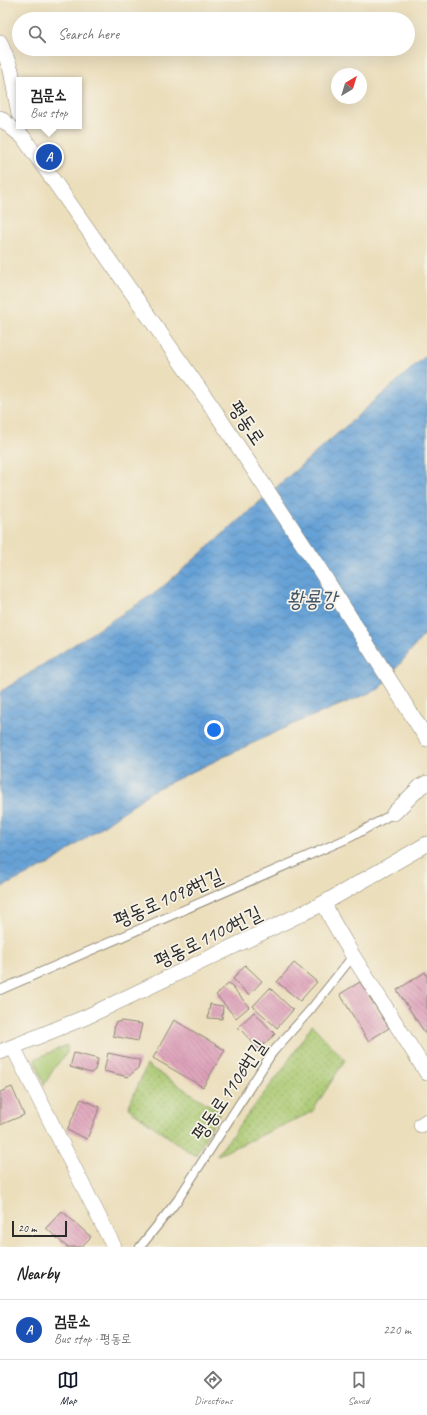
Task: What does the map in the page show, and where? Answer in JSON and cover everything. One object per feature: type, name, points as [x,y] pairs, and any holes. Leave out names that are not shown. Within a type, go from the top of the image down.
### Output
[{"type":"street","points":[[0,42],[11,70],[16,98]]},
{"type":"street","name":"평동로","points":[[0,118],[16,127]]},
{"type":"street","name":"평동로","points":[[22,131],[210,404],[324,576],[427,739]]},
{"type":"street","points":[[394,813],[421,786],[427,783]]},
{"type":"street","name":"평동로1100번길","points":[[7,1050],[86,1017],[324,903],[423,848]]},
{"type":"street","points":[[324,903],[353,956],[427,1073]]},
{"type":"street","points":[[7,1050],[114,1247]]},
{"type":"lane","name":"평동로1098번길","points":[[0,990],[350,837],[394,813]]},
{"type":"lane","name":"평동로1106번길","points":[[140,1247],[177,1201],[272,1054],[311,1009],[353,956]]},
{"type":"green space","points":[[312,1025],[345,1060],[312,1112],[216,1156],[283,1069]]},
{"type":"green space","points":[[67,1045],[67,1053],[55,1067],[44,1085],[35,1059]]},
{"type":"green space","points":[[147,1065],[220,1112],[195,1156],[128,1108]]},
{"type":"water","name":"황룡강","points":[[427,355],[427,631],[379,689],[291,725],[152,791],[51,863],[0,888],[0,692],[158,591]]},
{"type":"building","points":[[294,963],[317,982],[300,1001],[277,982]]},
{"type":"building","points":[[245,965],[262,981],[249,995],[233,979]]},
{"type":"building","points":[[425,972],[427,976],[427,1036],[397,990]]},
{"type":"building","points":[[360,982],[389,1028],[368,1041],[340,994]]},
{"type":"building","points":[[229,983],[249,1007],[236,1018],[216,995]]},
{"type":"building","points":[[270,988],[293,1010],[277,1028],[253,1006]]},
{"type":"building","points":[[210,1004],[223,1006],[222,1019],[208,1018]]},
{"type":"building","points":[[254,1012],[275,1034],[259,1049],[238,1027]]},
{"type":"building","points":[[174,1020],[225,1050],[203,1087],[153,1058]]},
{"type":"building","points":[[121,1021],[142,1024],[138,1041],[113,1036],[115,1023]]},
{"type":"building","points":[[74,1053],[98,1059],[95,1070],[91,1073],[70,1067]]},
{"type":"building","points":[[108,1053],[140,1060],[138,1068],[128,1077],[104,1071]]},
{"type":"building","points":[[12,1087],[24,1115],[0,1125],[0,1092]]},
{"type":"building","points":[[81,1099],[100,1107],[87,1139],[67,1130]]},
{"type":"building","points":[[62,1211],[91,1237],[81,1247],[67,1247],[46,1228]]},
{"type":"place","name":"검문소","points":[[49,157]]}]
